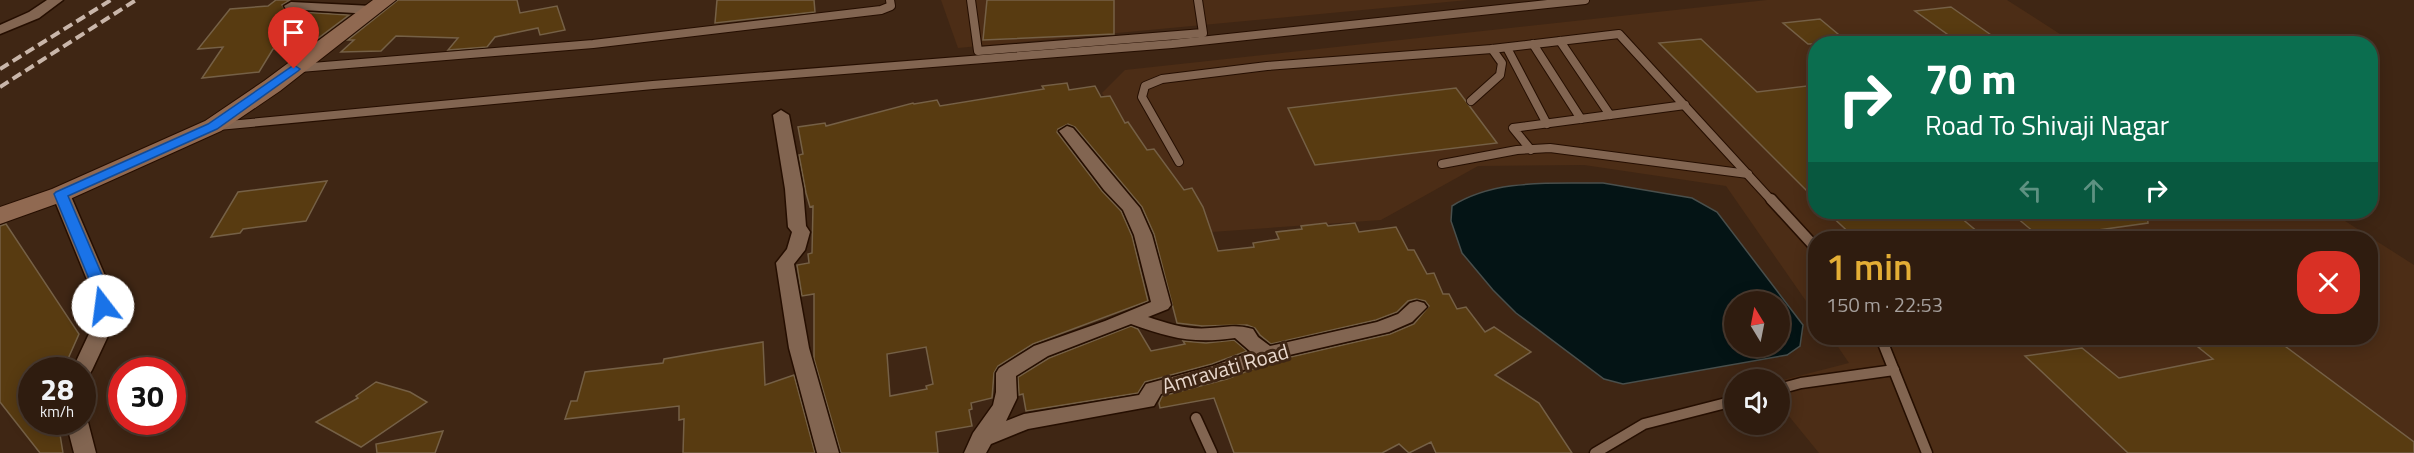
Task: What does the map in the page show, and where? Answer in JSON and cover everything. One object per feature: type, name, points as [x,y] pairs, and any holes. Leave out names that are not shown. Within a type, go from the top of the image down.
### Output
[{"type":"street","points":[[0,30],[34,15],[56,0]]},
{"type":"street","points":[[298,0],[291,6],[379,5]]},
{"type":"street","points":[[0,216],[61,194],[213,126],[379,5]]},
{"type":"street","points":[[781,115],[794,189],[797,227],[801,232],[796,250],[785,263],[799,348],[828,453]]},
{"type":"street","points":[[978,446],[994,423],[1006,398],[1006,373],[1041,351],[1112,326],[1161,305],[1143,235],[1131,208],[1110,186],[1067,131]]},
{"type":"street","points":[[61,194],[102,291],[105,321],[88,357]]},
{"type":"street","name":"Amravati Road","points":[[978,446],[1024,422],[1148,401],[1153,389],[1219,372],[1267,354],[1382,327],[1405,318],[1417,307]]},
{"type":"street","points":[[1129,317],[1176,333],[1209,335],[1236,331],[1246,334],[1250,341],[1267,354]]},
{"type":"street","points":[[80,435],[85,453]]},
{"type":"lane","points":[[294,69],[593,44],[881,10],[891,6],[890,0]]},
{"type":"lane","points":[[971,0],[978,51],[1203,33],[1198,0]]},
{"type":"lane","points":[[213,126],[653,85],[1172,44],[1512,4],[1585,0]]},
{"type":"lane","points":[[1179,162],[1142,97],[1145,86],[1162,79],[1267,66],[1492,50],[1619,34],[1808,239]]},
{"type":"lane","points":[[1560,41],[1610,115]]},
{"type":"lane","points":[[1533,45],[1581,119]]},
{"type":"lane","points":[[1507,48],[1547,123]]},
{"type":"lane","points":[[1471,101],[1500,75],[1502,63],[1492,50]]},
{"type":"lane","points":[[1531,150],[1513,128],[1685,105]]},
{"type":"lane","points":[[1442,164],[1550,148],[1748,174]]},
{"type":"lane","points":[[1884,345],[1928,453]]},
{"type":"lane","points":[[1790,386],[1894,370]]},
{"type":"lane","points":[[1595,453],[1644,424],[1724,404]]},
{"type":"lane","points":[[1196,418],[1212,453]]},
{"type":"shaded area","points":[[941,0],[1468,0],[958,48]]},
{"type":"shaded area","points":[[1767,0],[2007,0],[2063,36],[1808,36],[1808,219],[2342,219],[2361,231],[1808,231],[1808,304],[1726,186],[1584,165],[1478,166],[1381,220],[1183,234],[1102,93],[1125,70]]},
{"type":"shaded area","points":[[1545,183],[1603,183],[1692,198],[1717,212],[1777,291],[1724,291],[1724,357],[1776,357],[1623,384],[1604,379],[1516,313],[1462,253],[1451,221],[1452,206],[1487,191]]},
{"type":"shaded area","points":[[2378,242],[2414,265],[2414,453],[1819,453],[1790,417],[1790,378],[1849,363],[1837,345],[2378,345]]},
{"type":"shaded area","points":[[1790,308],[1803,325],[1800,346],[1790,353]]},
{"type":"building","points":[[276,0],[290,0],[282,5],[286,11],[349,15],[309,45],[273,49],[259,72],[202,78],[223,47],[198,49],[230,9],[268,6]]},
{"type":"building","points":[[398,0],[517,0],[520,13],[557,6],[565,30],[540,35],[538,28],[495,37],[487,47],[448,50],[458,38],[396,36],[381,51],[341,52],[354,40],[348,40]]},
{"type":"building","points":[[717,0],[814,0],[815,12],[715,23]]},
{"type":"building","points":[[987,0],[1114,0],[1114,34],[983,40]]},
{"type":"building","points":[[1951,7],[1993,36],[1950,36],[1915,11]]},
{"type":"building","points":[[1820,19],[1840,36],[1808,36],[1808,44],[1783,23]]},
{"type":"building","points":[[1701,39],[1757,92],[1808,86],[1808,192],[1659,43]]},
{"type":"building","points":[[1067,83],[1069,90],[1095,86],[1101,97],[1110,96],[1125,123],[1128,122],[1147,150],[1154,149],[1184,190],[1192,188],[1203,207],[1218,251],[1254,247],[1253,243],[1279,239],[1276,232],[1302,229],[1301,226],[1355,223],[1359,232],[1396,227],[1408,250],[1414,250],[1427,274],[1434,273],[1443,294],[1449,294],[1457,309],[1466,307],[1485,332],[1494,327],[1531,352],[1495,375],[1539,403],[1572,453],[1436,453],[1431,442],[1409,453],[1399,444],[1382,453],[1234,453],[1214,398],[1160,408],[1159,403],[1162,396],[1227,379],[1273,361],[1390,334],[1414,324],[1429,306],[1425,301],[1416,299],[1408,301],[1397,312],[1376,320],[1271,344],[1255,328],[1247,325],[1202,326],[1177,323],[1154,234],[1142,207],[1075,127],[1068,124],[1058,129],[1057,132],[1102,191],[1121,211],[1132,236],[1148,301],[1033,344],[998,366],[994,373],[992,398],[971,403],[972,409],[969,410],[972,426],[936,432],[938,453],[841,453],[814,359],[814,294],[802,296],[797,265],[809,263],[808,254],[812,253],[813,206],[810,207],[806,193],[799,155],[803,154],[798,127],[825,123],[826,126],[913,103],[937,100],[940,106],[1044,89],[1042,86]],"holes":[[[926,347],[933,384],[926,386],[927,389],[890,396],[887,354]]]},
{"type":"building","points":[[1456,88],[1497,143],[1315,165],[1288,108]]},
{"type":"building","points":[[327,181],[306,221],[243,229],[240,233],[211,237],[238,192]]},
{"type":"building","points":[[1835,219],[1962,219],[1977,231],[1847,231]]},
{"type":"building","points":[[2018,219],[2148,219],[2148,223],[2091,231],[2033,231]]},
{"type":"building","points":[[6,224],[79,334],[69,357],[18,357],[18,425],[0,402],[0,226]]},
{"type":"building","points":[[1131,326],[1138,329],[1151,351],[1185,344],[1183,341],[1206,343],[1234,340],[1247,351],[1212,364],[1145,382],[1138,393],[1026,411],[1023,394],[1019,395],[1018,377],[1049,358]]},
{"type":"building","points":[[763,342],[765,385],[794,375],[815,453],[683,453],[684,419],[679,420],[679,406],[565,419],[571,401],[577,401],[585,372],[663,363],[664,359]]},
{"type":"building","points":[[2283,345],[2414,442],[2414,453],[2128,453],[2025,356],[2082,348],[2119,378],[2213,359],[2198,347]]},
{"type":"building","points":[[376,382],[410,392],[427,402],[361,447],[316,422],[358,398],[356,396]]},
{"type":"building","points":[[443,431],[435,453],[377,453],[376,444]]},
{"type":"building","points":[[26,435],[60,435],[63,453],[40,453]]},
{"type":"railway","points":[[0,69],[111,0]]},
{"type":"railway","points":[[0,87],[136,0]]},
{"type":"route","points":[[103,306],[102,291],[61,194],[133,164],[213,126],[294,69]]}]
